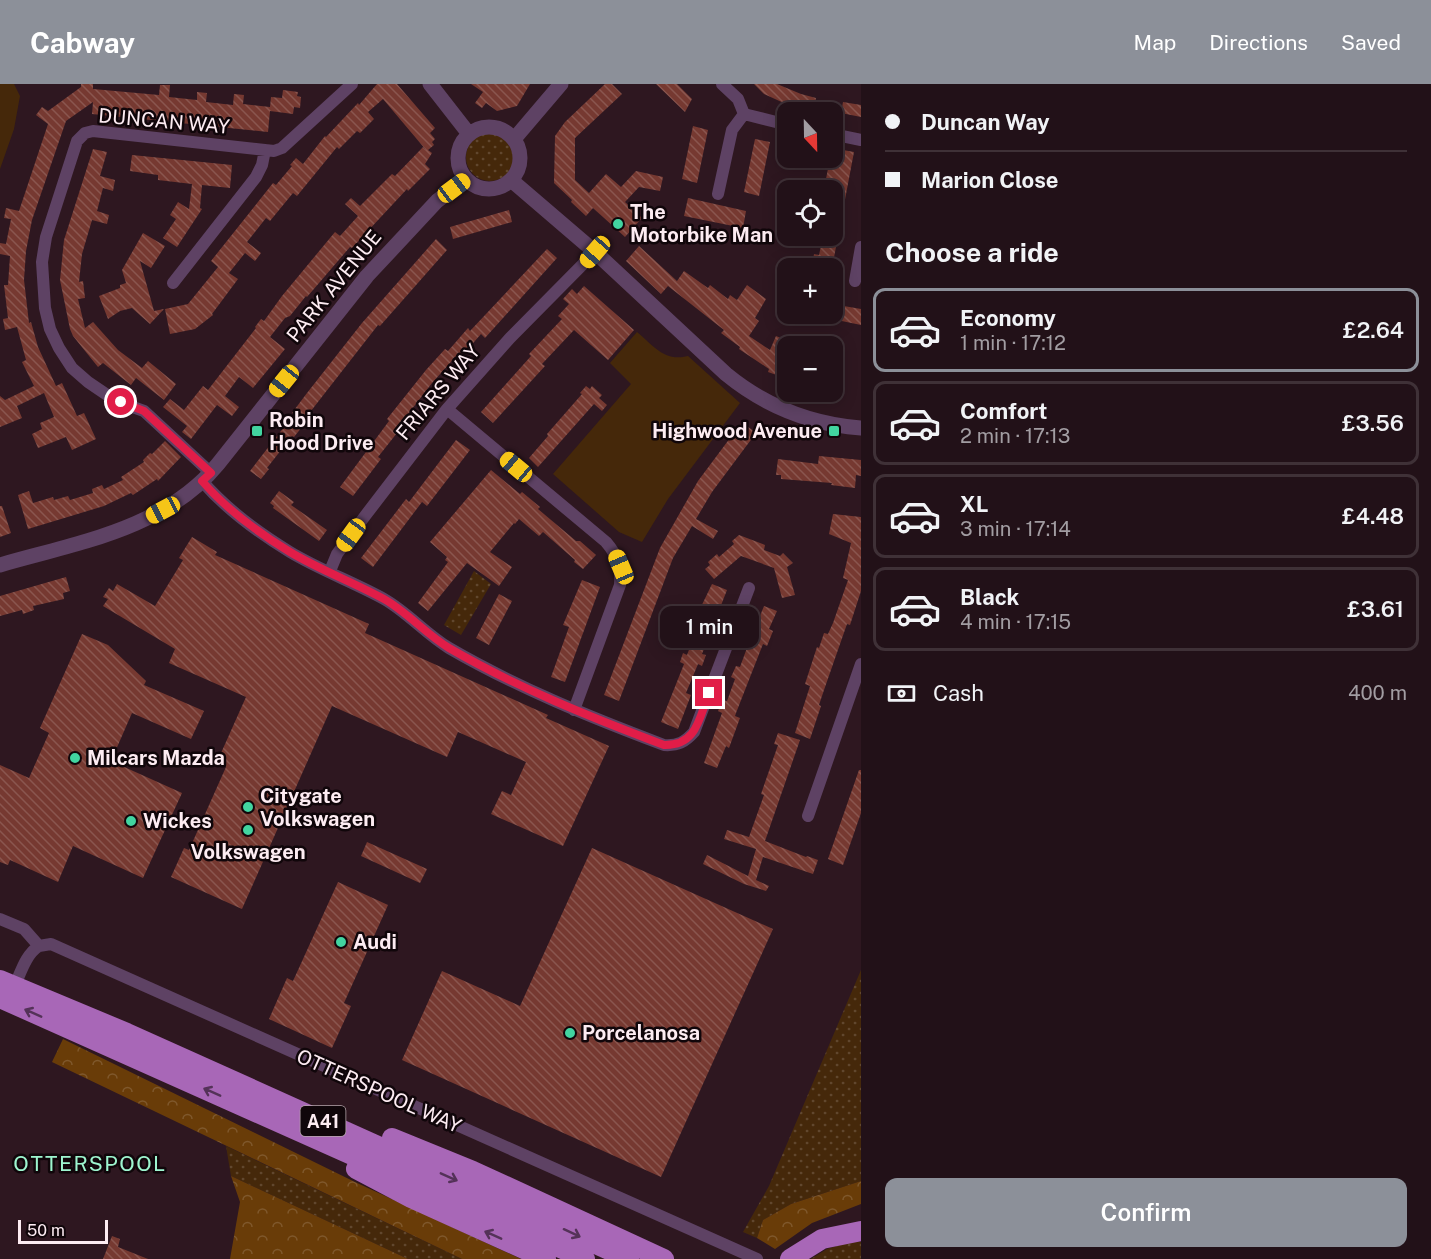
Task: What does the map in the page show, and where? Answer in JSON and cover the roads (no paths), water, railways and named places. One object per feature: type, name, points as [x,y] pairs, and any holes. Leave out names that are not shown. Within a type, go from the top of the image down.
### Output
[{"type":"highway","name":"A41","points":[[7,982],[127,1033],[629,1259]]},
{"type":"highway","name":"A41","points":[[0,998],[585,1259]]},
{"type":"highway","points":[[127,1033],[473,1171],[664,1259]]},
{"type":"highway","points":[[265,1116],[369,1177],[546,1259]]},
{"type":"highway","points":[[792,1258],[822,1239],[861,1230]]},
{"type":"street","name":"DUNCAN WAY","points":[[206,477],[144,411],[116,400],[87,382],[72,368],[58,348],[50,329],[45,308],[42,262],[46,237],[77,141],[85,133],[93,131],[274,151],[282,148],[352,84]]},
{"type":"street","points":[[430,84],[469,134]]},
{"type":"street","points":[[515,138],[561,84]]},
{"type":"street","points":[[722,84],[738,99],[744,114]]},
{"type":"street","points":[[744,114],[777,122]]},
{"type":"street","points":[[718,194],[732,130],[744,114]]},
{"type":"street","points":[[483,127],[494,127],[504,130],[515,138],[520,157],[519,168],[511,180],[502,187],[480,188],[466,179],[459,167],[457,157],[460,146],[469,134],[483,127]]},
{"type":"street","points":[[843,136],[861,140]]},
{"type":"street","points":[[173,283],[256,177],[262,165],[265,150]]},
{"type":"street","name":"PARK AVENUE","points":[[0,565],[123,529],[163,510],[206,477],[374,268],[437,201],[466,179]]},
{"type":"street","points":[[511,180],[595,252],[747,391],[773,406],[800,416],[831,424],[861,428]]},
{"type":"street","points":[[855,281],[861,248]]},
{"type":"street","name":"FRIARS WAY","points":[[330,571],[338,554],[358,526],[447,409],[510,338],[595,252]]},
{"type":"street","points":[[447,409],[615,552],[621,567],[621,585],[574,710]]},
{"type":"street","points":[[206,477],[212,493],[282,546],[386,600],[447,646],[510,681],[574,710],[664,745],[676,746],[686,741],[694,732],[749,588]]},
{"type":"street","points":[[808,816],[861,664]]},
{"type":"street","points":[[0,919],[24,929],[39,946],[33,950],[7,982]]},
{"type":"street","name":"OTTERSPOOL WAY","points":[[39,946],[51,944],[61,948],[757,1259]]},
{"type":"place","name":"The Motorbike Man","points":[[618,224]]},
{"type":"place","name":"Robin Hood Drive","points":[[257,431]]},
{"type":"place","name":"Highwood Avenue","points":[[834,431]]},
{"type":"place","name":"Milcars Mazda","points":[[75,758]]},
{"type":"place","name":"Citygate Volkswagen","points":[[248,807]]},
{"type":"place","name":"Wickes","points":[[131,821]]},
{"type":"place","name":"Volkswagen","points":[[248,830]]},
{"type":"place","name":"Audi","points":[[341,942]]},
{"type":"place","name":"Porcelanosa","points":[[570,1033]]},
{"type":"district","name":"OTTERSPOOL","points":[[90,1163]]}]
